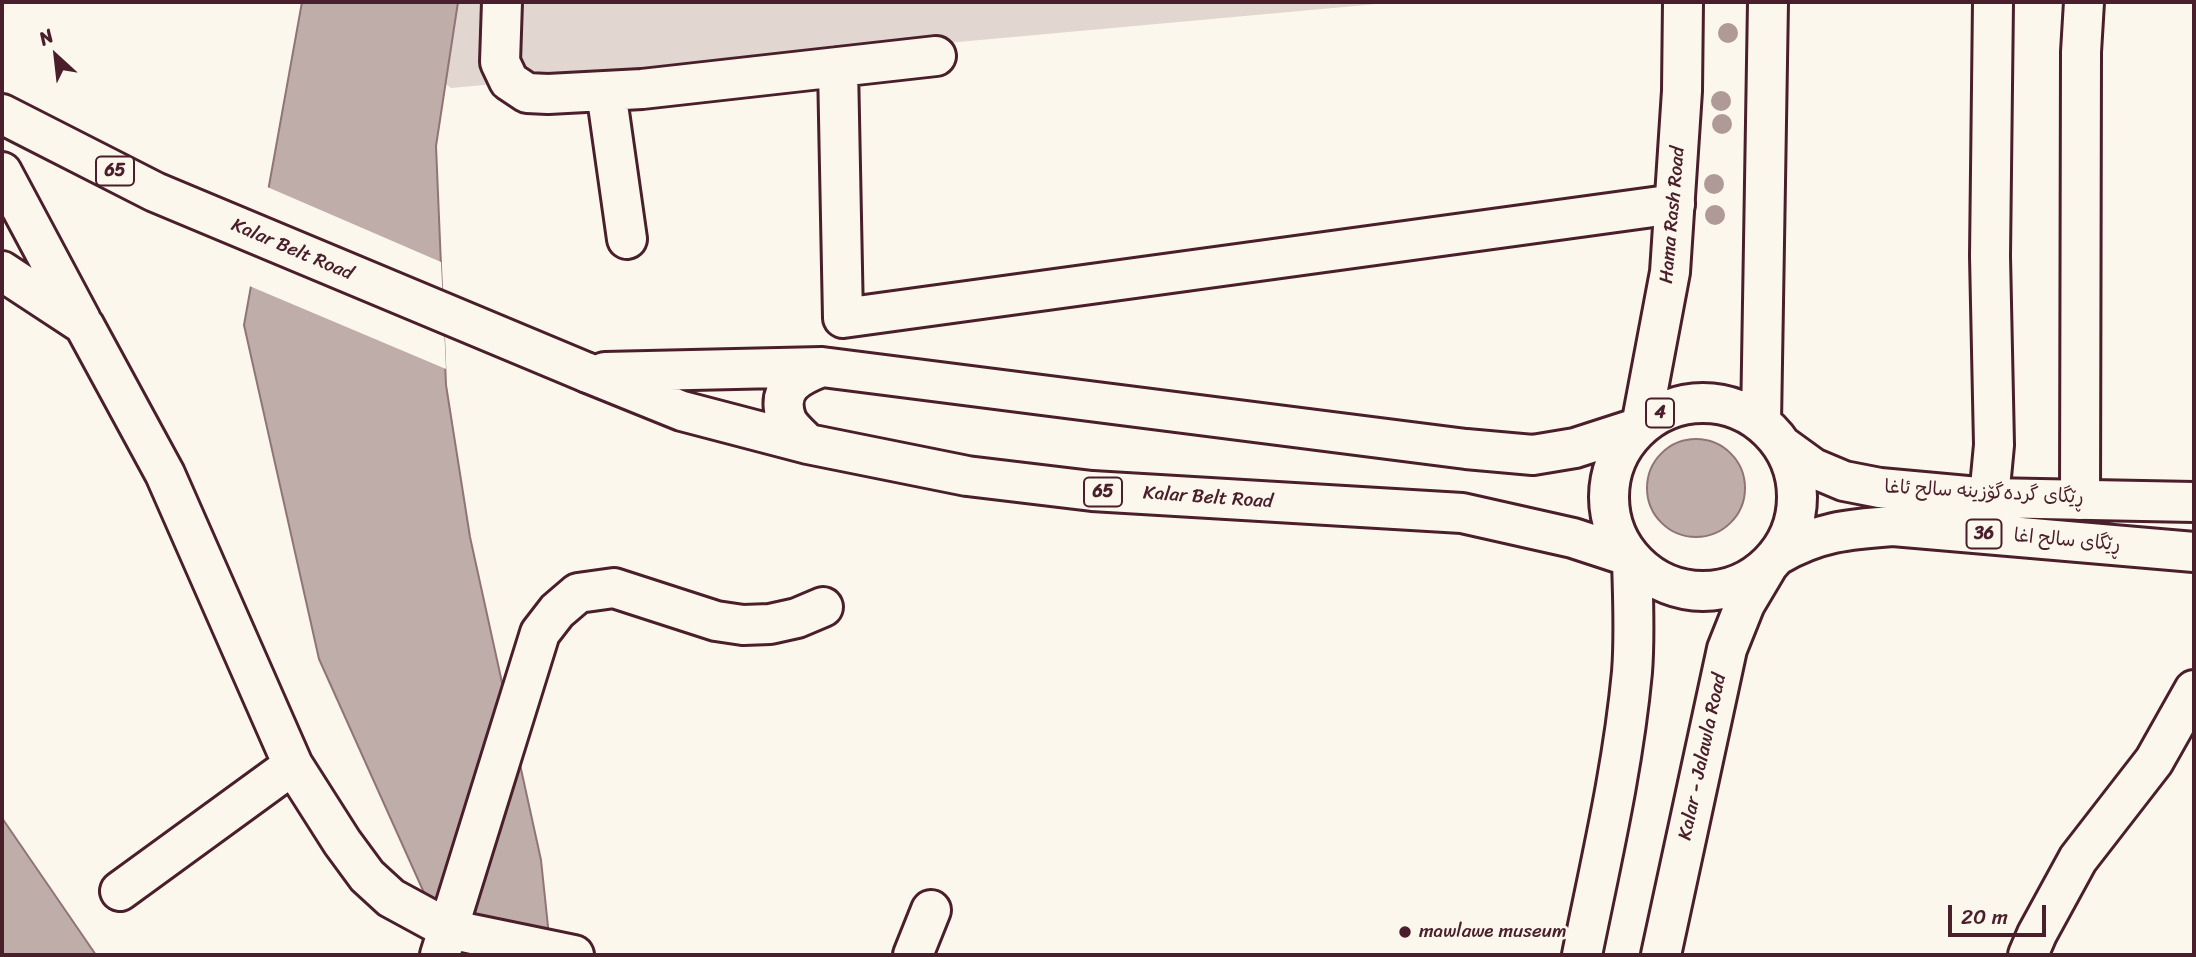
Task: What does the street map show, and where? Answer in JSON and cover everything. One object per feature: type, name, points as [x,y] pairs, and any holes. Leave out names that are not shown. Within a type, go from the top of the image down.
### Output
[{"type":"main road","points":[[502,2],[500,62],[509,81],[527,93],[642,89],[936,56]]},
{"type":"main road","name":"Hama Rash Road","points":[[1640,426],[1670,272],[1682,91],[1683,2]]},
{"type":"main road","points":[[1768,2],[1772,435],[1793,468],[1798,491],[1790,536],[1773,561]]},
{"type":"main road","points":[[1989,498],[1994,445],[1990,256],[1993,2]]},
{"type":"main road","points":[[2080,499],[2081,52],[2084,2]]},
{"type":"main road","points":[[838,67],[843,318],[1675,204]]},
{"type":"main road","points":[[606,91],[627,239]]},
{"type":"main road","name":"Kalar Belt Road","points":[[2,114],[155,192],[682,411],[808,444],[967,476],[1093,491],[1462,513],[1573,538],[1630,558]]},
{"type":"main road","points":[[2,172],[165,474],[293,765],[342,842],[367,876],[444,942],[573,955]]},
{"type":"main road","points":[[2,271],[84,325]]},
{"type":"main road","points":[[808,444],[786,420],[784,402],[787,388],[800,375],[822,367]]},
{"type":"main road","name":"Kalar Belt Road","points":[[588,373],[822,367],[1466,449],[1533,455],[1575,448],[1640,426]]},
{"type":"main road","name":"4","points":[[1772,435],[1739,410],[1714,403],[1687,404],[1663,411],[1640,426],[1618,455],[1608,489],[1608,507],[1618,541],[1630,558],[1651,577],[1673,587],[1698,592],[1723,590],[1746,581],[1773,561]]},
{"type":"main road","name":"ڕێگای گردەگۆزینە سالح ئاغا","points":[[1772,435],[1813,468],[1844,481],[1880,488],[1989,498],[2194,502]]},
{"type":"main road","name":"ڕێگای سالح اغا","points":[[1773,561],[1801,542],[1826,534],[1893,526],[2194,552]]},
{"type":"main road","name":"4","points":[[1582,955],[1618,780],[1632,671],[1634,606],[1630,558]]},
{"type":"main road","name":"Kalar - Jalawla Road","points":[[1661,955],[1727,649],[1745,604],[1773,561]]},
{"type":"main road","points":[[444,942],[540,634],[556,611],[578,593],[614,588],[716,621],[743,625],[771,624],[797,618],[823,607]]},
{"type":"main road","points":[[2028,955],[2078,859],[2154,761],[2194,690]]},
{"type":"main road","points":[[120,891],[293,765]]},
{"type":"main road","points":[[913,955],[931,910]]},
{"type":"shaded area","points":[[302,2],[458,2],[436,146],[446,385],[470,537],[541,860],[551,955],[452,955],[319,659],[244,325]]},
{"type":"shaded area","points":[[339,2],[1377,2],[1377,4],[451,88]]},
{"type":"shaded area","points":[[1696,439],[1715,443],[1731,453],[1741,469],[1745,488],[1741,507],[1731,523],[1715,533],[1696,537],[1677,533],[1661,523],[1651,507],[1647,488],[1651,469],[1661,453],[1677,443]]},
{"type":"shaded area","points":[[2,818],[96,955],[2,955]]},
{"type":"pier","points":[[265,186],[441,262],[446,369],[247,285]]},
{"type":"place","name":"mawlawe museum","points":[[1405,932]]}]
